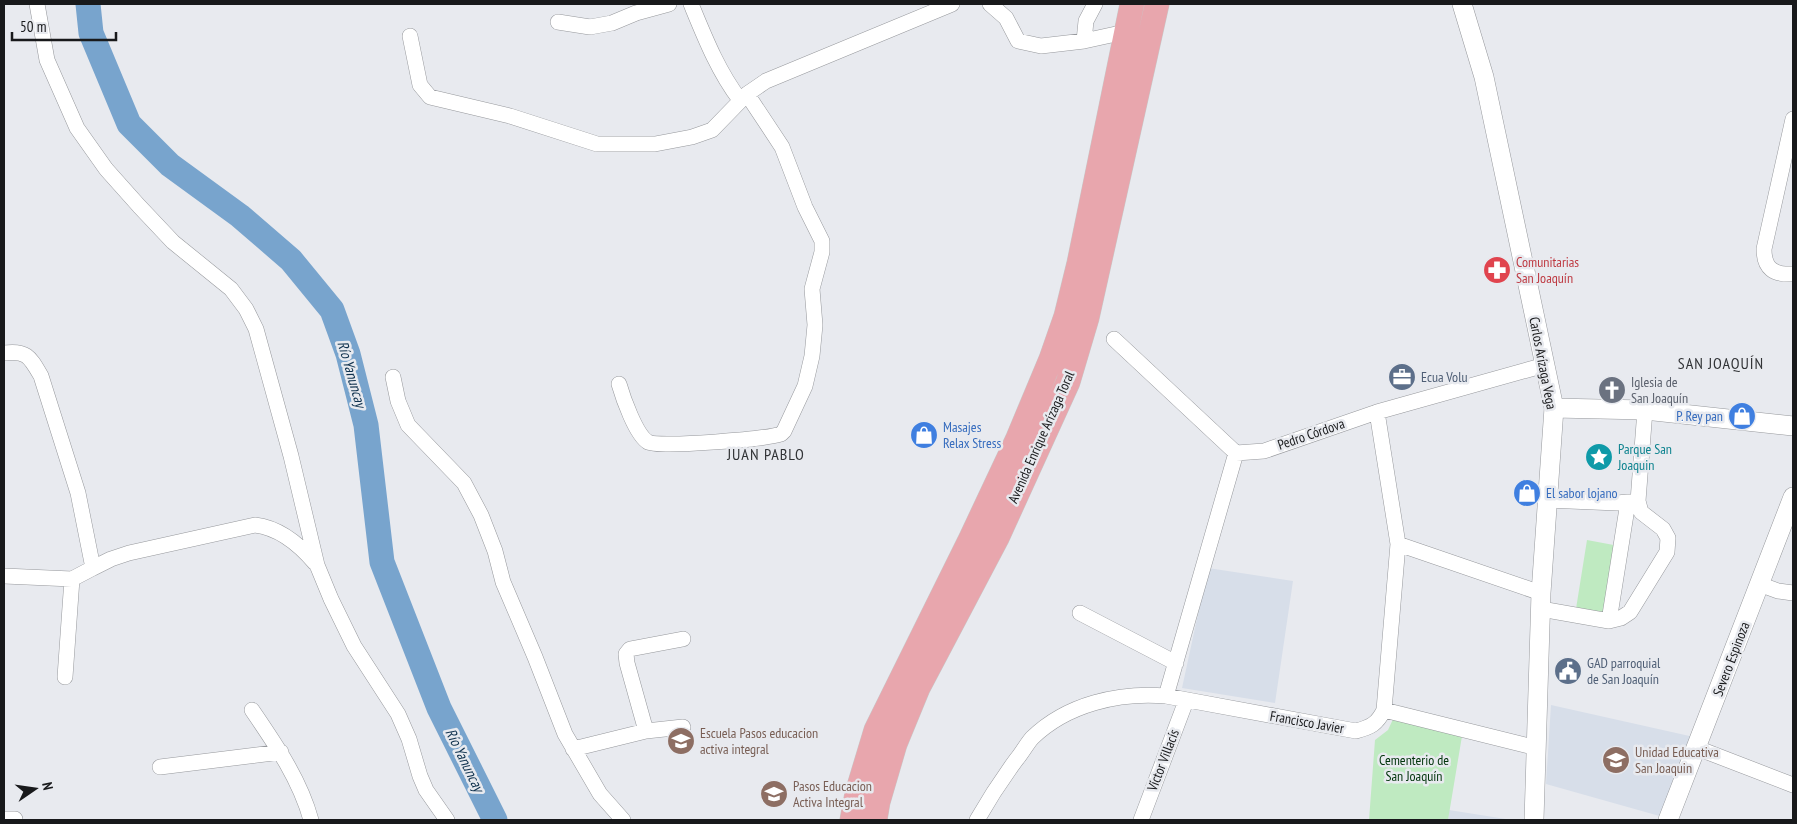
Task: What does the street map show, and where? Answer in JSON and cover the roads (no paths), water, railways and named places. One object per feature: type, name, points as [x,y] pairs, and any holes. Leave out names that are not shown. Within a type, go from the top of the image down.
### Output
[{"type":"main road","name":"Avenida Enrique Arízaga Toral","points":[[852,820],[876,730],[1018,438],[1066,316],[1079,263],[1132,4]]},
{"type":"main road","name":"Avenida Enrique Arízaga Toral","points":[[875,820],[878,802],[895,744],[918,688],[997,538],[1068,382],[1087,318],[1157,4]]},
{"type":"street","points":[[37,4],[47,60],[77,128],[106,169],[173,242],[231,289],[246,309],[256,329],[291,456],[317,566],[354,646],[398,714],[409,739],[426,790],[447,820]]},
{"type":"street","points":[[558,22],[590,27],[612,23],[636,13],[669,4]]},
{"type":"street","points":[[619,384],[623,400],[647,442],[657,445],[781,434],[805,386],[812,356],[815,325],[812,289],[822,252],[822,241],[805,207],[782,147],[744,97],[729,86],[710,50],[691,4]]},
{"type":"street","points":[[410,36],[420,85],[430,97],[510,116],[597,144],[655,144],[692,137],[712,130],[744,97],[766,81],[952,4]]},
{"type":"street","points":[[990,4],[1006,18],[1018,41],[1041,46],[1084,41],[1125,32]]},
{"type":"street","points":[[1084,41],[1086,21],[1095,4]]},
{"type":"street","name":"Carlos Arízaga Vega","points":[[1462,4],[1484,77],[1554,408],[1546,500],[1541,601],[1534,820]]},
{"type":"street","points":[[1793,119],[1764,249],[1764,258],[1767,266],[1775,272],[1793,274]]},
{"type":"street","points":[[1114,339],[1236,453],[1166,696]]},
{"type":"street","points":[[4,353],[17,351],[25,354],[32,360],[41,376],[78,494],[93,568]]},
{"type":"street","name":"Pedro Córdova","points":[[1236,453],[1264,451],[1376,412],[1545,365]]},
{"type":"street","points":[[393,377],[398,401],[408,425],[464,483],[481,515],[495,551],[503,582],[573,749],[600,794],[623,820]]},
{"type":"street","points":[[1554,408],[1645,410],[1793,426]]},
{"type":"street","points":[[1610,621],[1633,502],[1645,410]]},
{"type":"street","points":[[1376,412],[1398,544],[1384,710],[1537,748]]},
{"type":"street","name":"Severo Espinoza","points":[[1668,820],[1793,497]]},
{"type":"street","points":[[1546,500],[1633,502]]},
{"type":"street","points":[[1398,544],[1541,601],[1610,621],[1621,618],[1630,612],[1667,552],[1668,538],[1662,529],[1640,512],[1633,502]]},
{"type":"street","points":[[4,576],[72,579],[111,559],[129,553],[255,525],[268,527],[290,538],[306,552],[317,566]]},
{"type":"street","points":[[65,677],[72,579]]},
{"type":"street","points":[[1760,584],[1778,591],[1793,593]]},
{"type":"street","points":[[1080,613],[1176,663]]},
{"type":"street","points":[[646,731],[626,654],[630,649],[683,639]]},
{"type":"street","name":"Francisco Javier","points":[[977,820],[995,788],[1032,739],[1056,718],[1116,697],[1142,694],[1166,696],[1356,731],[1369,728],[1379,721],[1384,710]]},
{"type":"street","name":"Víctor Villacís","points":[[1143,820],[1186,701]]},
{"type":"street","points":[[252,710],[281,752],[306,802],[311,820]]},
{"type":"street","points":[[573,749],[646,731],[683,727]]},
{"type":"street","points":[[1697,748],[1793,785]]},
{"type":"street","points":[[160,767],[281,752]]},
{"type":"waterway","name":"Río Yanuncay","points":[[88,4],[91,33],[129,124],[170,165],[240,216],[291,260],[332,310],[348,354],[366,425],[382,562],[439,708],[495,820]]},
{"type":"place","name":"Comunitarias San Joaquín","points":[[1497,270]]},
{"type":"place","name":"Ecua Volu","points":[[1402,377]]},
{"type":"place","name":"Iglesia de San Joaquín","points":[[1612,390]]},
{"type":"place","name":"P. Rey pan","points":[[1742,416]]},
{"type":"place","name":"Masajes Relax Stress","points":[[924,435]]},
{"type":"place","name":"Parque San Joaquin","points":[[1599,457]]},
{"type":"place","name":"El sabor lojano","points":[[1527,493]]},
{"type":"place","name":"GAD parroquial de San Joaquín","points":[[1568,671]]},
{"type":"place","name":"Escuela Pasos educacion activa integral","points":[[681,741]]},
{"type":"place","name":"Unidad Educativa San Joaquin","points":[[1616,760]]},
{"type":"place","name":"Pasos Educacion Activa Integral","points":[[774,794]]},
{"type":"district","name":"SAN JOAQUÍN","points":[[1721,363]]},
{"type":"district","name":"JUAN PABLO","points":[[766,454]]},
{"type":"park label","name":"Cementerio de San Joaquín","points":[[1414,768]]}]
